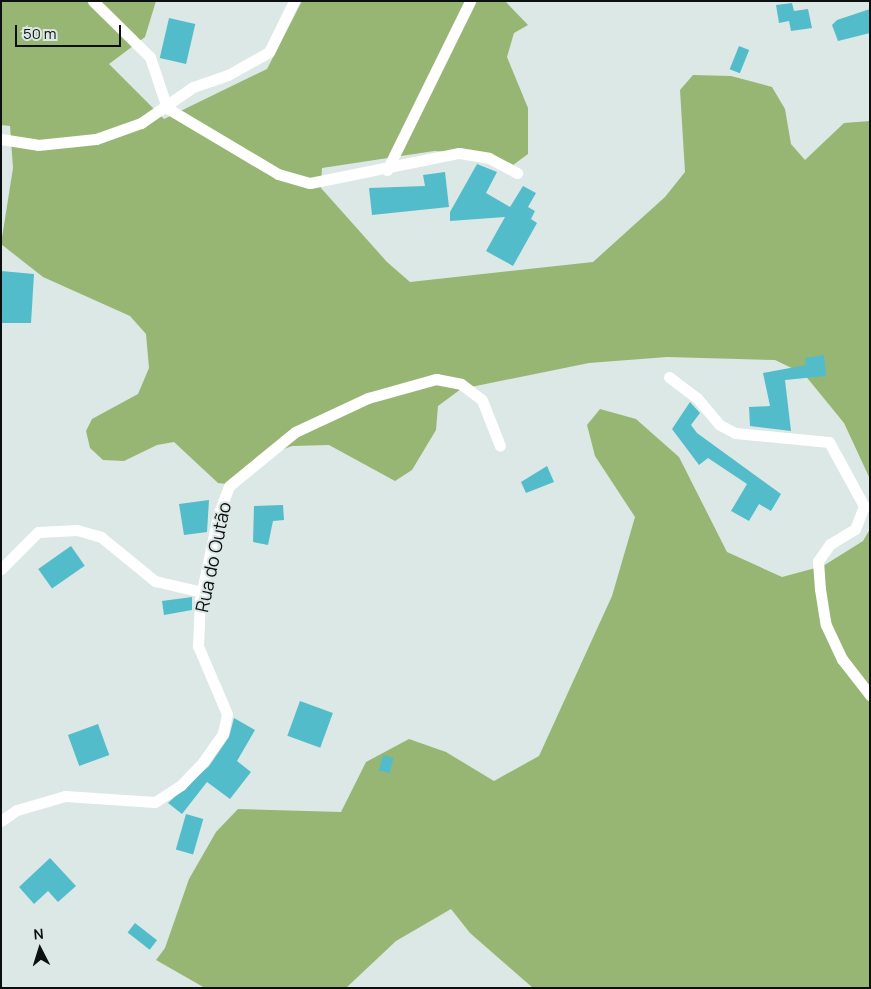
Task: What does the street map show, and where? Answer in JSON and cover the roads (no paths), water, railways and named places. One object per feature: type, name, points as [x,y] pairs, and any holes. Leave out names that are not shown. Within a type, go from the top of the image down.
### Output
[{"type":"street","points":[[93,1],[150,57],[168,108],[278,174],[310,183],[387,170],[459,153],[488,158],[517,173]]},
{"type":"street","points":[[1,139],[38,144],[96,138],[141,123],[168,108],[192,87],[228,75],[269,52],[294,1]]},
{"type":"street","points":[[387,170],[470,1]]},
{"type":"street","points":[[669,377],[697,398],[720,426],[735,433],[829,442],[864,506],[855,529],[830,544],[818,561],[821,598],[826,625],[842,659],[870,695]]},
{"type":"street","name":"Rua do Outão","points":[[1,821],[17,810],[65,796],[155,802],[182,785],[203,762],[223,733],[228,714],[202,663],[202,592],[218,515],[230,486],[295,432],[368,398],[436,379],[461,384],[482,400],[500,446]]},
{"type":"street","points":[[1,569],[38,532],[77,530],[101,537],[154,581],[202,592]]}]
